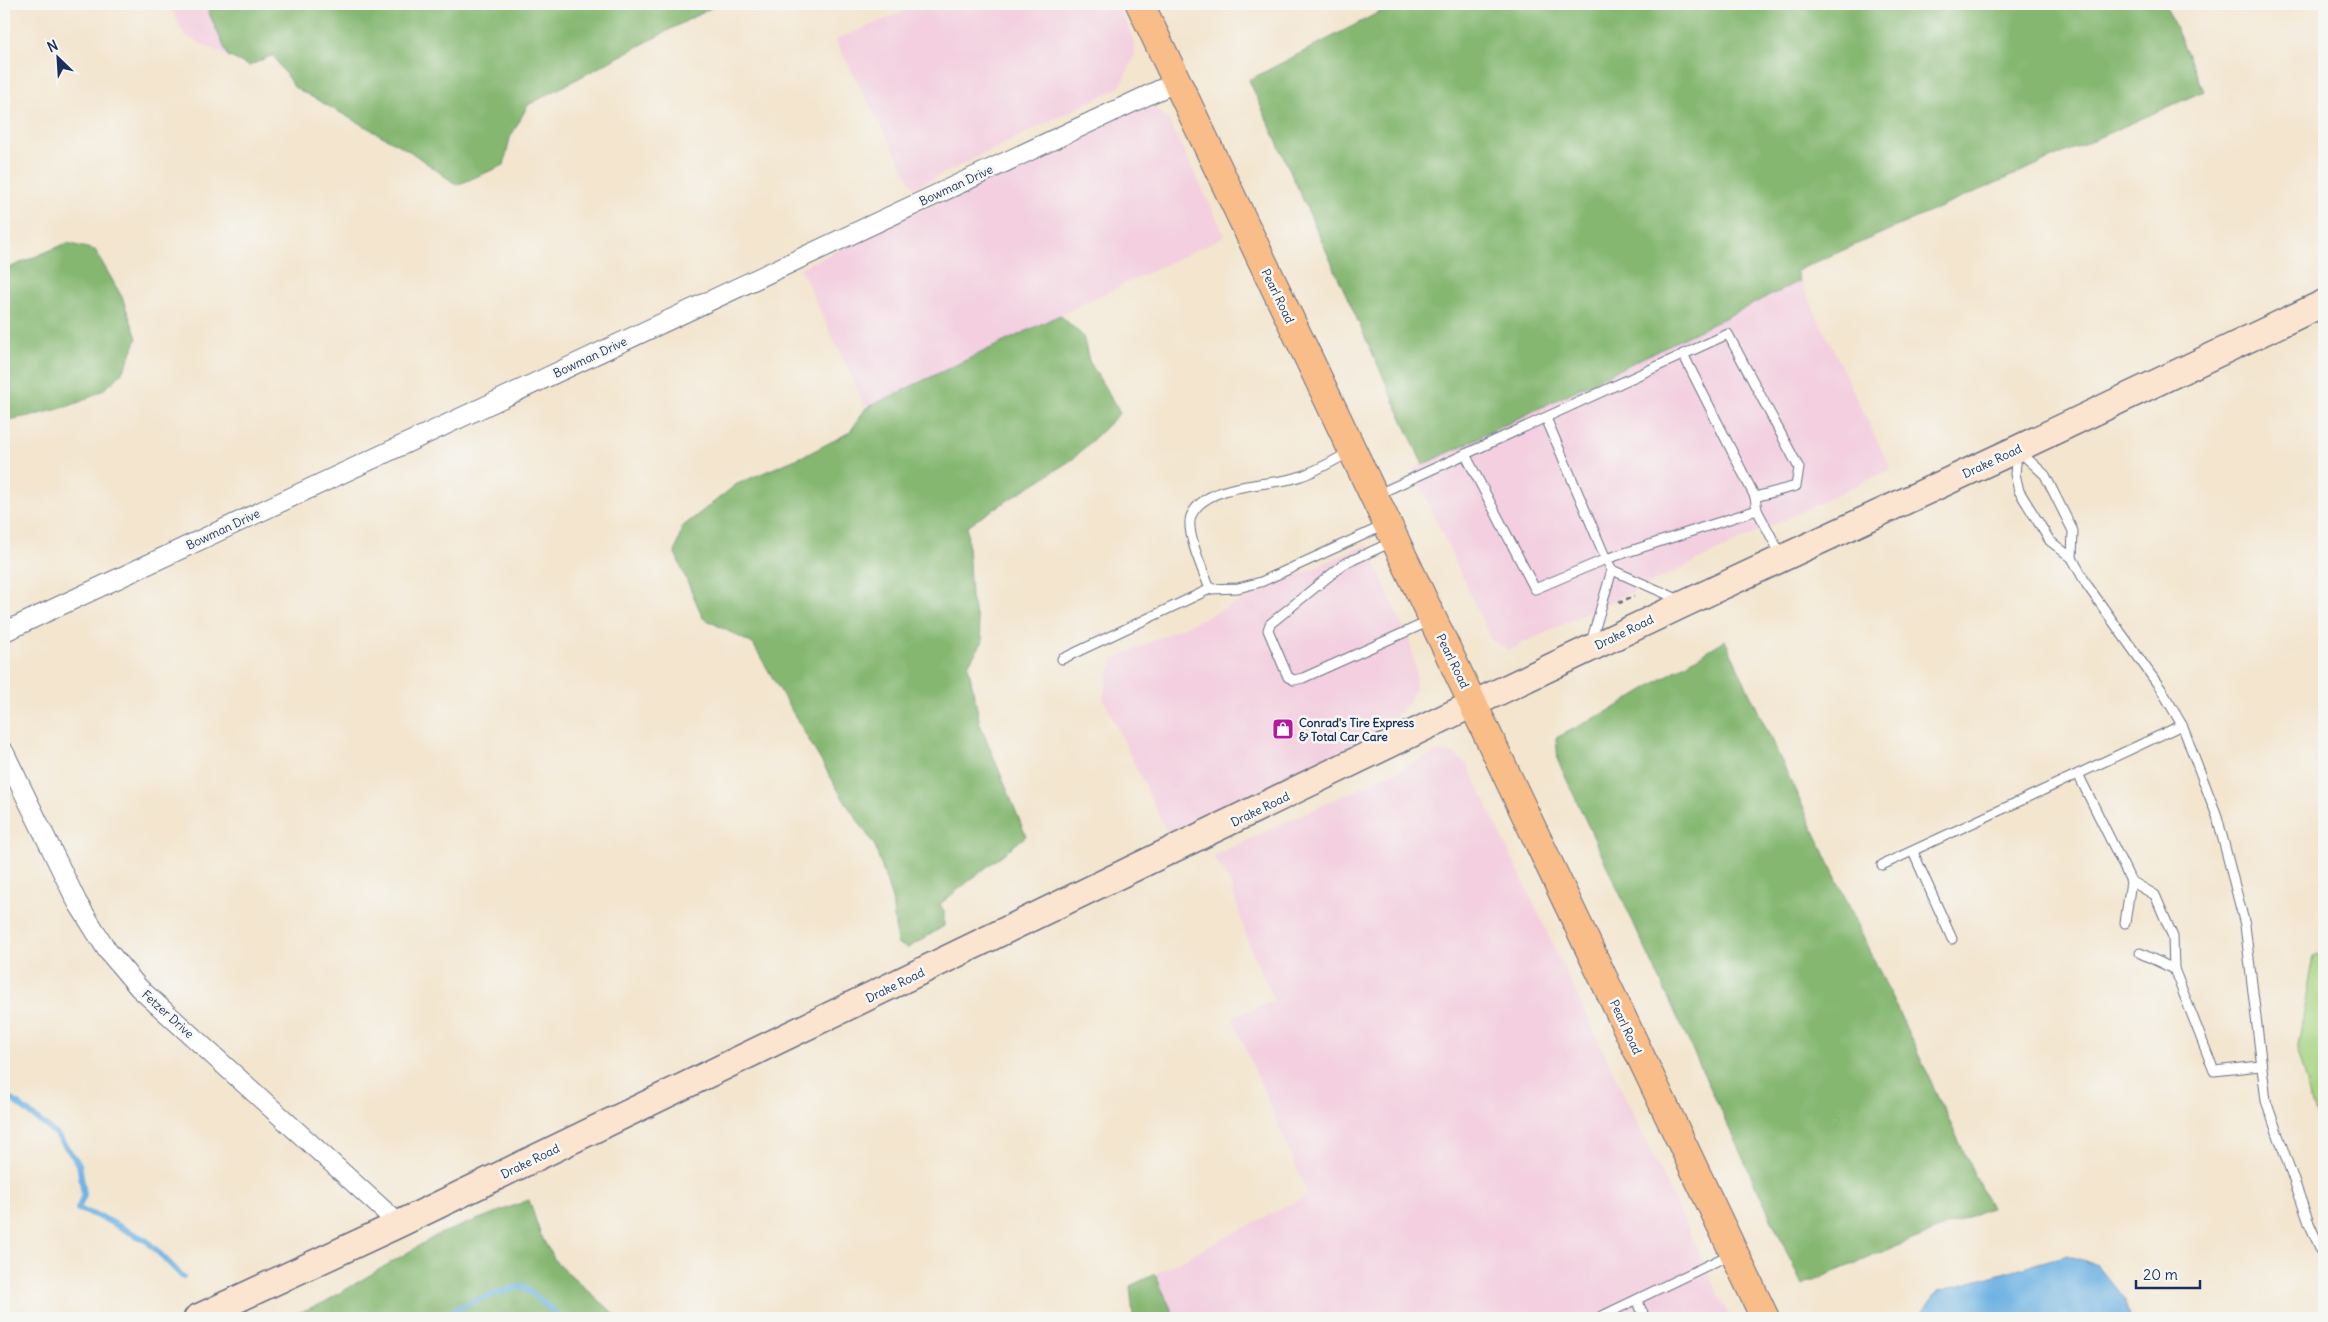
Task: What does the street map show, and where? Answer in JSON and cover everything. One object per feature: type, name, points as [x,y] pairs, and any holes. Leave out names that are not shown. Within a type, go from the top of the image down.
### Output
[{"type":"main road","name":"Pearl Road","points":[[1140,4],[1765,1318]]},
{"type":"street","name":"Bowman Drive","points":[[4,632],[1176,82]]},
{"type":"street","name":"Drake Road","points":[[197,1318],[399,1224],[1473,704],[2324,303]]},
{"type":"street","name":"Fetzer Drive","points":[[4,752],[77,902],[108,950],[139,988],[399,1224]]},
{"type":"lane","points":[[1374,496],[1728,334],[1799,468],[1796,486],[1755,496]]},
{"type":"lane","points":[[1683,354],[1755,496],[1757,510],[1783,559]]},
{"type":"lane","points":[[1546,418],[1612,570],[1686,603]]},
{"type":"lane","points":[[2017,449],[2045,475],[2073,531],[2072,558]]},
{"type":"lane","points":[[2017,449],[2015,474],[2018,491],[2050,541],[2072,558],[2087,585],[2161,689],[2182,725],[2217,816],[2245,925],[2260,1066],[2266,1101],[2309,1223],[2324,1257]]},
{"type":"lane","points":[[1210,589],[1190,530],[1191,516],[1197,509],[1218,493],[1236,488],[1296,478],[1352,451]]},
{"type":"lane","points":[[1465,454],[1536,589],[1606,559],[1757,510]]},
{"type":"lane","points":[[1062,659],[1210,589],[1238,588],[1261,582],[1391,532]]},
{"type":"lane","points":[[1391,532],[1344,564],[1270,624],[1268,630],[1288,677],[1298,680],[1433,620]]},
{"type":"lane","points":[[1589,650],[1612,570]]},
{"type":"lane","points":[[1882,865],[2182,725]]},
{"type":"lane","points":[[2078,774],[2131,881],[2155,895],[2173,937],[2174,969],[2214,1071],[2260,1066]]},
{"type":"lane","points":[[1913,852],[1952,939]]},
{"type":"lane","points":[[2125,923],[2131,881]]},
{"type":"lane","points":[[2140,953],[2174,969]]},
{"type":"lane","points":[[1598,1318],[1734,1252]]},
{"type":"lane","points":[[1637,1300],[1645,1318]]},
{"type":"path","points":[[1619,603],[1637,595]]},
{"type":"shaded area","points":[[169,4],[386,4],[249,66],[185,36]]},
{"type":"shaded area","points":[[921,4],[1119,4],[1133,39],[1135,54],[1120,87],[914,188],[835,40]]},
{"type":"shaded area","points":[[1155,108],[1169,121],[1225,236],[866,408],[800,268],[1126,113]]},
{"type":"shaded area","points":[[1800,281],[1891,469],[1509,650],[1491,640],[1413,469]]},
{"type":"shaded area","points":[[1367,544],[1411,646],[1416,671],[1415,689],[1408,703],[1385,728],[1363,741],[1168,834],[1103,698],[1113,659]]},
{"type":"shaded area","points":[[1437,752],[1453,753],[1468,765],[1730,1318],[1175,1318],[1155,1274],[1308,1195],[1232,1017],[1275,1001],[1249,945],[1230,882],[1213,856]]},
{"type":"green space","points":[[205,4],[718,4],[528,105],[510,138],[504,165],[457,185],[411,152],[294,87],[273,55],[249,66],[228,56]]},
{"type":"green space","points":[[1395,4],[2165,4],[2204,91],[1796,271],[1800,281],[1423,465],[1249,80]]},
{"type":"green space","points":[[67,243],[95,250],[122,297],[137,338],[127,364],[118,377],[106,387],[79,402],[65,407],[4,421],[4,270]]},
{"type":"green space","points":[[1060,315],[1083,336],[1089,361],[1120,413],[1073,459],[967,526],[971,597],[983,641],[968,665],[980,724],[1026,836],[940,904],[944,912],[944,926],[908,948],[897,944],[892,899],[875,846],[842,797],[753,644],[703,618],[675,553],[682,527],[737,484],[810,453],[850,432],[866,408]]},
{"type":"green space","points":[[1725,640],[1990,1208],[1802,1285],[1558,761],[1556,738],[1618,706]]},
{"type":"green space","points":[[2324,951],[2324,1146],[2297,1051],[2314,956]]},
{"type":"green space","points":[[529,1200],[541,1236],[556,1262],[619,1318],[285,1318],[323,1303],[437,1235]]},
{"type":"green space","points":[[1155,1274],[1175,1318],[1135,1318],[1133,1315],[1130,1286]]},
{"type":"water","points":[[2067,1255],[2097,1265],[2125,1300],[2129,1318],[1918,1318],[1938,1291]]},
{"type":"waterway","points":[[4,1093],[57,1135],[79,1164],[84,1195],[78,1209],[103,1218],[147,1241],[183,1277]]},
{"type":"waterway","points":[[436,1318],[487,1296],[523,1286],[561,1318]]},
{"type":"place","name":"Conrad's Tire Express & Total Car Care","points":[[1283,729]]}]
